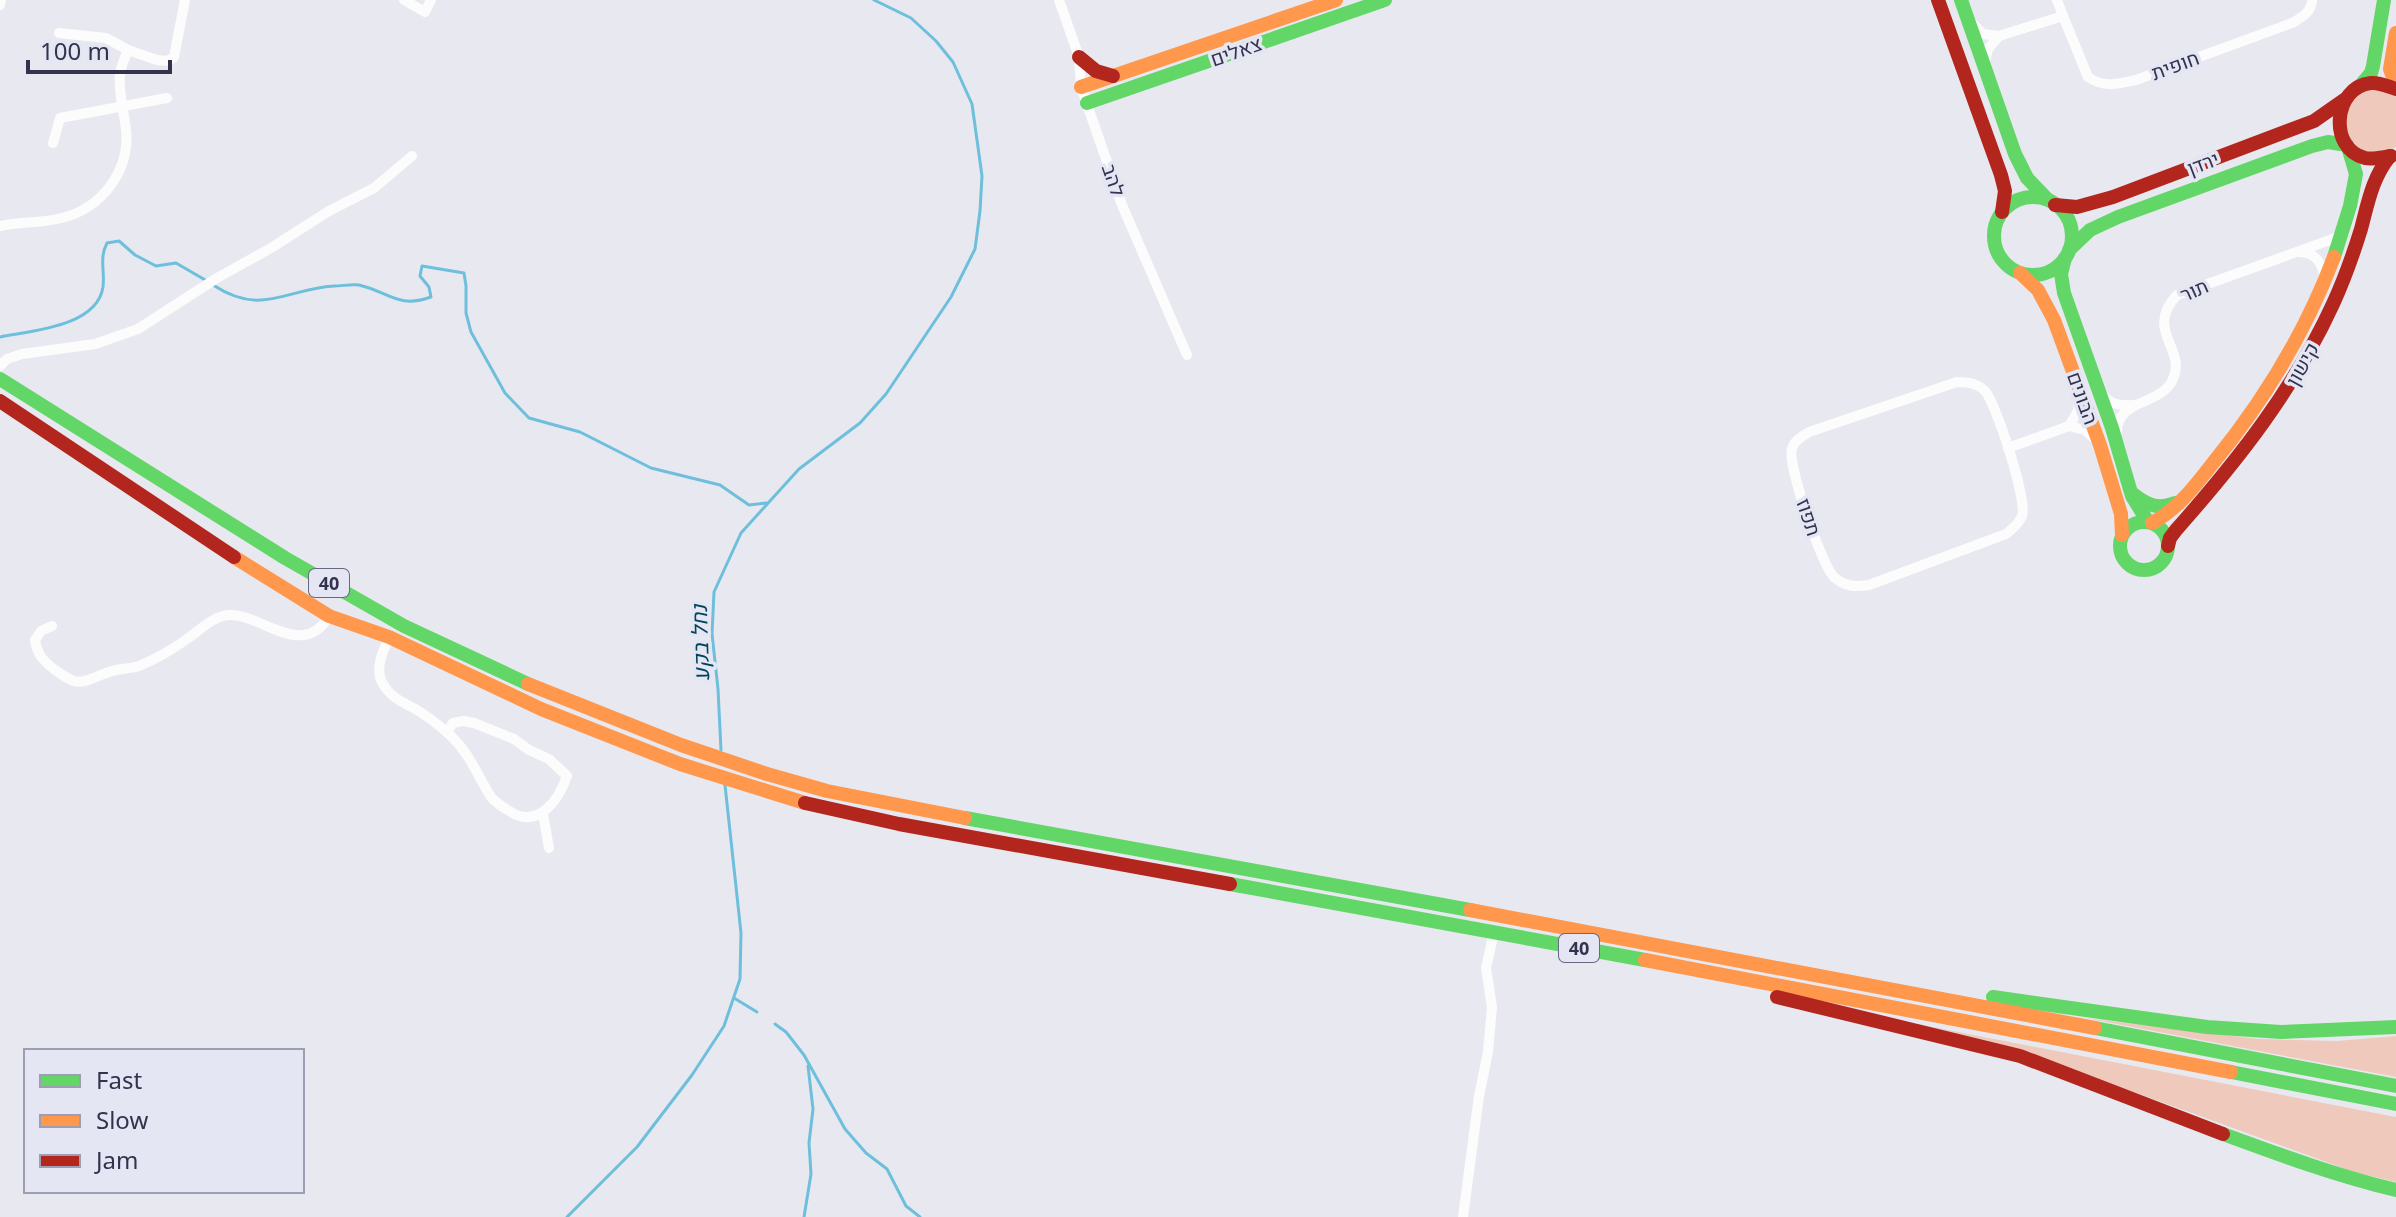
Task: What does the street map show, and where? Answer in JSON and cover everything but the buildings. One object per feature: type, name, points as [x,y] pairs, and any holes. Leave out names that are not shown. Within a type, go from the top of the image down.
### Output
[{"type":"main road","name":"צאלים","points":[[1081,87],[1336,0]]},
{"type":"main road","name":"צאלים","points":[[1087,103],[1385,0]]},
{"type":"main road","points":[[1938,0],[2005,191],[2002,213],[1994,230],[1996,248],[2007,266],[2028,275],[2043,274],[2052,270],[2067,254],[2071,241],[2069,224],[2066,216],[2027,178],[2015,154],[1961,0]]},
{"type":"main road","points":[[2357,89],[2371,73],[2384,0]]},
{"type":"main road","points":[[2396,33],[2390,69],[2396,88]]},
{"type":"main road","points":[[1079,57],[1096,71],[1113,76]]},
{"type":"main road","points":[[2357,89],[2378,83],[2396,88]]},
{"type":"main road","name":"ירדן","points":[[2054,204],[2077,207],[2113,197],[2314,121],[2357,89]]},
{"type":"main road","name":"קישון","points":[[2150,522],[2161,518],[2183,500],[2228,445],[2271,383],[2306,320],[2341,236],[2356,178],[2354,163],[2338,123],[2344,100]]},
{"type":"main road","name":"ירדן","points":[[2067,254],[2082,236],[2105,222],[2312,146],[2336,142],[2367,158],[2394,154]]},
{"type":"main road","name":"קישון","points":[[2168,546],[2176,530],[2265,424],[2305,361],[2348,269],[2375,178],[2394,154]]},
{"type":"main road","points":[[2002,213],[2021,199],[2039,198],[2054,204]]},
{"type":"main road","name":"הבונים","points":[[2067,254],[2061,274],[2064,293],[2131,492],[2138,510],[2150,522]]},
{"type":"main road","name":"הבונים","points":[[2020,273],[2038,290],[2049,308],[2100,445],[2121,514],[2122,535]]},
{"type":"main road","name":"40","points":[[0,379],[285,558],[404,626],[548,693],[681,745],[767,774],[902,807],[1775,967],[2396,1086]]},
{"type":"main road","name":"40","points":[[0,401],[270,581],[329,616],[389,637],[541,709],[680,764],[762,791],[899,824],[1561,944],[2396,1104]]},
{"type":"main road","points":[[2131,492],[2147,505],[2158,508],[2183,500]]},
{"type":"main road","points":[[2150,522],[2164,532],[2168,546],[2164,559],[2148,570],[2135,568],[2124,560],[2120,541],[2130,525],[2150,522]]},
{"type":"main road","points":[[1561,944],[2020,1056],[2295,1161],[2396,1190]]},
{"type":"main road","points":[[1775,967],[2207,1027],[2281,1032],[2396,1027]]},
{"type":"street","points":[[59,33],[106,38],[128,50],[168,61],[174,57],[185,0]]},
{"type":"street","points":[[404,0],[425,12],[431,0]]},
{"type":"street","name":"להב","points":[[1059,0],[1079,57],[1081,87],[1122,205],[1187,355]]},
{"type":"street","name":"חופית","points":[[2057,0],[2088,77],[2097,83],[2113,85],[2136,80],[2292,23],[2305,16],[2312,7],[2312,0]]},
{"type":"street","points":[[1967,19],[1983,34],[1999,36],[2063,16]]},
{"type":"street","points":[[1984,66],[1988,49],[1999,36]]},
{"type":"street","points":[[0,226],[61,218],[85,210],[108,190],[123,163],[126,133],[120,74],[128,50]]},
{"type":"street","points":[[53,143],[60,118],[167,98]]},
{"type":"street","points":[[0,366],[7,359],[22,354],[95,344],[138,329],[329,211],[374,188],[412,156]]},
{"type":"street","name":"תור","points":[[2118,447],[2117,423],[2123,413],[2171,385],[2176,360],[2165,333],[2163,318],[2168,305],[2177,295],[2341,236]]},
{"type":"street","points":[[2294,252],[2309,253],[2320,261],[2325,278]]},
{"type":"street","name":"תפוז","points":[[1957,382],[1967,382],[1978,384],[1988,394],[2008,448],[2024,502],[2023,515],[2006,534],[1869,585],[1849,586],[1832,575],[1820,551],[1792,465],[1791,451],[1796,440],[1823,427],[1957,382]]},
{"type":"street","points":[[2098,387],[2111,402],[2124,406],[2136,405]]},
{"type":"street","points":[[2069,426],[2078,411],[2080,389]]},
{"type":"street","points":[[2008,448],[2069,426],[2092,434],[2100,445]]},
{"type":"street","points":[[52,626],[41,631],[35,640],[36,650],[43,661],[68,680],[82,683],[138,666],[176,647],[202,626],[228,614],[290,634],[309,633],[323,626],[329,616]]},
{"type":"street","points":[[389,637],[380,659],[381,683],[398,701],[417,710],[447,732],[469,755],[493,799],[519,817],[533,817],[543,814],[558,796],[567,776],[549,759],[514,739],[474,723],[453,723],[447,732]]},
{"type":"street","points":[[543,814],[549,848]]},
{"type":"street","points":[[1463,1217],[1488,1052],[1492,1007],[1486,968],[1494,932]]},
{"type":"shaded area","points":[[2374,88],[2396,96],[2396,147],[2387,151],[2361,149],[2348,139],[2345,130],[2344,120],[2355,96]]},
{"type":"shaded area","points":[[2085,1018],[2259,1039],[2337,1041],[2396,1036],[2396,1077]]},
{"type":"shaded area","points":[[1917,1024],[2396,1117],[2396,1182],[2354,1172],[2134,1092]]},
{"type":"waterway","name":"נחל בקע","points":[[721,750],[712,634],[714,592],[741,533],[799,469],[860,423],[886,394],[951,297],[975,249],[982,176],[972,104],[953,62],[936,41],[911,18],[874,0]]},
{"type":"waterway","points":[[0,337],[60,325],[89,311],[103,287],[103,259],[107,243],[119,241],[135,255],[156,266],[176,263],[207,281]]},
{"type":"waterway","points":[[213,285],[230,294],[260,300],[317,288],[359,285],[410,301],[431,297],[429,287],[420,276],[422,266],[464,273],[466,313],[471,332],[505,393],[529,418],[580,432],[651,468],[720,485],[749,505],[766,503]]},
{"type":"waterway","name":"נחל בקע","points":[[567,1217],[637,1147],[692,1075],[724,1026],[740,979],[741,933],[725,785]]},
{"type":"waterway","points":[[734,998],[757,1012]]},
{"type":"waterway","points":[[775,1024],[786,1032],[804,1055],[845,1129],[866,1153],[887,1169],[906,1206],[920,1217]]},
{"type":"waterway","points":[[804,1217],[811,1174],[809,1143],[813,1109],[808,1066]]},
{"type":"traffic: fast","points":[[1087,103],[1385,0]]},
{"type":"traffic: fast","points":[[1961,0],[2015,154],[2027,178],[2048,200]]},
{"type":"traffic: fast","points":[[2360,86],[2373,66],[2384,0]]},
{"type":"traffic: fast","points":[[2069,250],[2090,230],[2118,217],[2312,146],[2328,142],[2347,145]]},
{"type":"traffic: fast","points":[[2334,257],[2356,174],[2348,147]]},
{"type":"traffic: fast","points":[[2033,197],[2048,200],[2065,214],[2072,236],[2069,251],[2055,268],[2033,275],[2018,272],[2001,258],[1994,236],[1997,221],[2011,204],[2033,197]]},
{"type":"traffic: fast","points":[[2065,258],[2061,274],[2064,293],[2112,428],[2132,496],[2148,522]]},
{"type":"traffic: fast","points":[[0,379],[285,558],[404,626],[528,684]]},
{"type":"traffic: fast","points":[[2133,494],[2153,505],[2175,503]]},
{"type":"traffic: fast","points":[[2144,522],[2161,529],[2168,546],[2161,563],[2144,570],[2127,563],[2120,546],[2127,529],[2144,522]]},
{"type":"traffic: fast","points":[[965,818],[1470,910]]},
{"type":"traffic: fast","points":[[1230,884],[1645,960]]},
{"type":"traffic: fast","points":[[1993,997],[2207,1027],[2281,1032],[2396,1027]]},
{"type":"traffic: fast","points":[[2095,1028],[2396,1086]]},
{"type":"traffic: fast","points":[[2231,1072],[2396,1104]]},
{"type":"traffic: fast","points":[[2223,1134],[2330,1172],[2396,1190]]},
{"type":"traffic: slow","points":[[1081,87],[1336,0]]},
{"type":"traffic: slow","points":[[2396,33],[2390,69],[2396,86]]},
{"type":"traffic: slow","points":[[2152,523],[2186,496],[2249,415],[2297,339],[2334,257]]},
{"type":"traffic: slow","points":[[2020,273],[2038,290],[2054,320],[2100,445],[2121,514],[2122,535]]},
{"type":"traffic: slow","points":[[234,557],[329,616],[389,637],[541,709],[680,764],[805,803]]},
{"type":"traffic: slow","points":[[528,684],[681,745],[767,774],[827,791],[965,818]]},
{"type":"traffic: slow","points":[[1470,910],[2095,1028]]},
{"type":"traffic: slow","points":[[1645,960],[2231,1072]]},
{"type":"traffic: jam","points":[[1938,0],[2001,175],[2005,191],[2002,212]]},
{"type":"traffic: jam","points":[[1079,57],[1096,71],[1113,76]]},
{"type":"traffic: jam","points":[[2391,156],[2368,159],[2353,152],[2345,143],[2340,119],[2349,95],[2358,87],[2374,83],[2396,89]]},
{"type":"traffic: jam","points":[[2055,205],[2077,207],[2113,197],[2314,121],[2344,100]]},
{"type":"traffic: jam","points":[[2168,546],[2176,530],[2263,423],[2301,365],[2337,295],[2375,182],[2390,156]]},
{"type":"traffic: jam","points":[[0,401],[234,557]]},
{"type":"traffic: jam","points":[[805,803],[899,824],[1230,884]]},
{"type":"traffic: jam","points":[[1777,997],[2020,1056],[2223,1134]]}]
